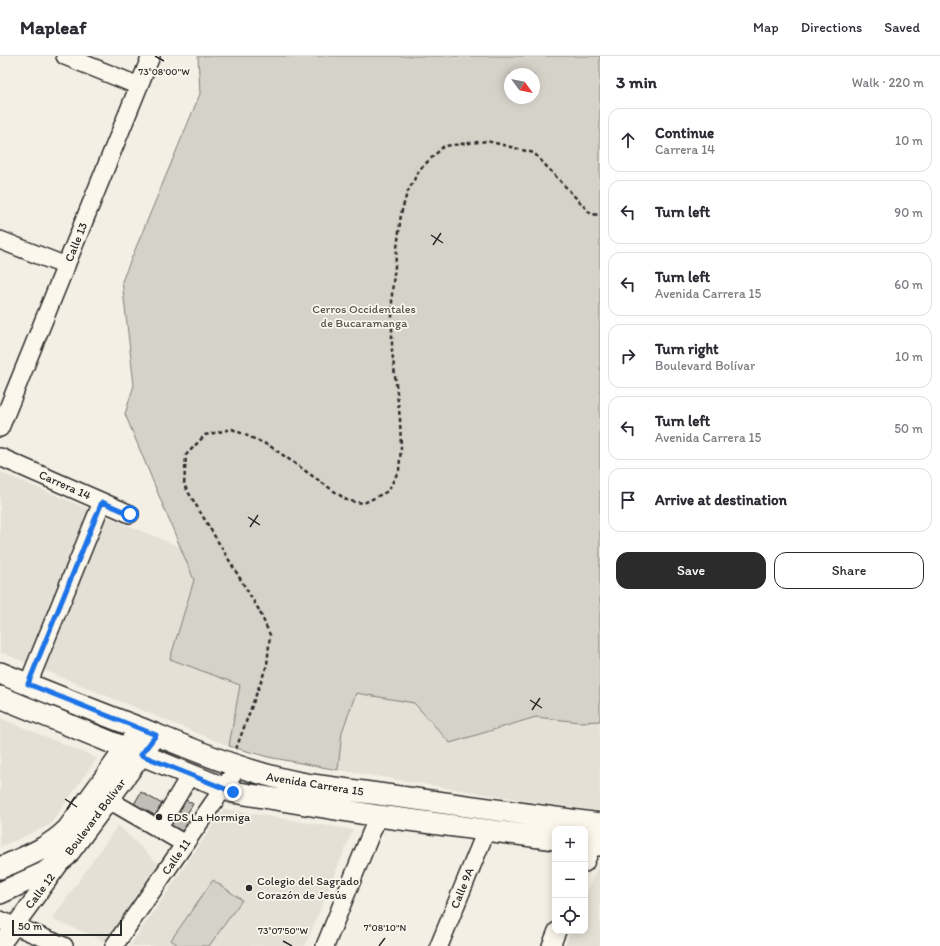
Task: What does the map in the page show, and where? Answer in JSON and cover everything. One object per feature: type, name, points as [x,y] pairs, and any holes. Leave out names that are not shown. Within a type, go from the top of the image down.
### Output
[{"type":"main road","name":"Avenida Carrera 15","points":[[0,673],[234,766],[271,778],[596,836]]},
{"type":"main road","name":"Avenida Carrera 15","points":[[0,697],[223,790],[243,795],[378,816],[552,839]]},
{"type":"main road","points":[[134,752],[148,732]]},
{"type":"main road","name":"Boulevard Bolívar","points":[[0,893],[44,873],[66,856],[108,800],[134,752]]},
{"type":"main road","name":"Boulevard Bolívar","points":[[0,868],[37,852],[59,838],[134,752]]},
{"type":"street","points":[[65,56],[139,86]]},
{"type":"street","name":"Calle 13","points":[[0,428],[151,56]]},
{"type":"street","points":[[0,240],[66,266]]},
{"type":"street","name":"Carrera 14","points":[[0,457],[130,514]]},
{"type":"street","points":[[28,684],[102,502]]},
{"type":"street","name":"Calle 11","points":[[114,946],[223,790],[234,766]]},
{"type":"street","points":[[158,829],[190,775]]},
{"type":"street","points":[[108,800],[184,844]]},
{"type":"street","points":[[325,946],[378,816]]},
{"type":"street","name":"Calle 9A","points":[[438,946],[486,831]]},
{"type":"street","points":[[585,862],[596,836]]},
{"type":"street","name":"Calle 12","points":[[0,946],[7,923],[66,856]]},
{"type":"street","points":[[7,923],[64,946]]},
{"type":"street","points":[[551,946],[556,934]]},
{"type":"path","points":[[234,766],[242,734],[267,665],[270,635],[259,610],[184,485],[186,455],[205,435],[232,429],[270,446],[348,501],[364,503],[388,490],[399,470],[401,448],[400,419],[392,350],[392,292],[401,214],[407,193],[420,168],[444,146],[487,141],[534,153],[591,214],[600,215]]},
{"type":"shaded area","points":[[0,472],[180,547],[194,580],[170,659],[240,685],[229,746],[0,652]]},
{"type":"shaded area","points":[[356,693],[414,702],[450,743],[537,717],[580,722],[600,721],[600,811],[338,770],[342,732]]},
{"type":"shaded area","points":[[0,718],[97,758],[50,825],[0,847]]},
{"type":"shaded area","name":"Colegio del Sagrado Corazón de Jesús","points":[[224,809],[353,830],[305,946],[130,946]]},
{"type":"shaded area","points":[[118,825],[160,866],[107,942],[52,919]]},
{"type":"shaded area","points":[[600,861],[600,946],[565,946],[570,934],[588,934],[588,889]]},
{"type":"green space","name":"Cerros Occidentales de Bucaramanga","points":[[198,56],[600,56],[600,721],[580,722],[536,717],[450,743],[414,703],[356,693],[342,732],[338,770],[268,757],[229,746],[240,685],[170,659],[194,580],[125,414],[134,385],[122,281],[200,94]]},
{"type":"green space","points":[[213,880],[242,900],[209,946],[179,946],[171,940]]},
{"type":"building","points":[[141,792],[164,805],[172,792],[193,804],[184,819],[190,822],[183,834],[133,806]]},
{"type":"place","name":"EDS La Hormiga","points":[[159,817]]},
{"type":"place","name":"Colegio del Sagrado Corazón de Jesús","points":[[249,888]]},
{"type":"route","points":[[130,514],[102,502],[28,684],[156,735],[141,755],[223,790],[233,792]]}]
